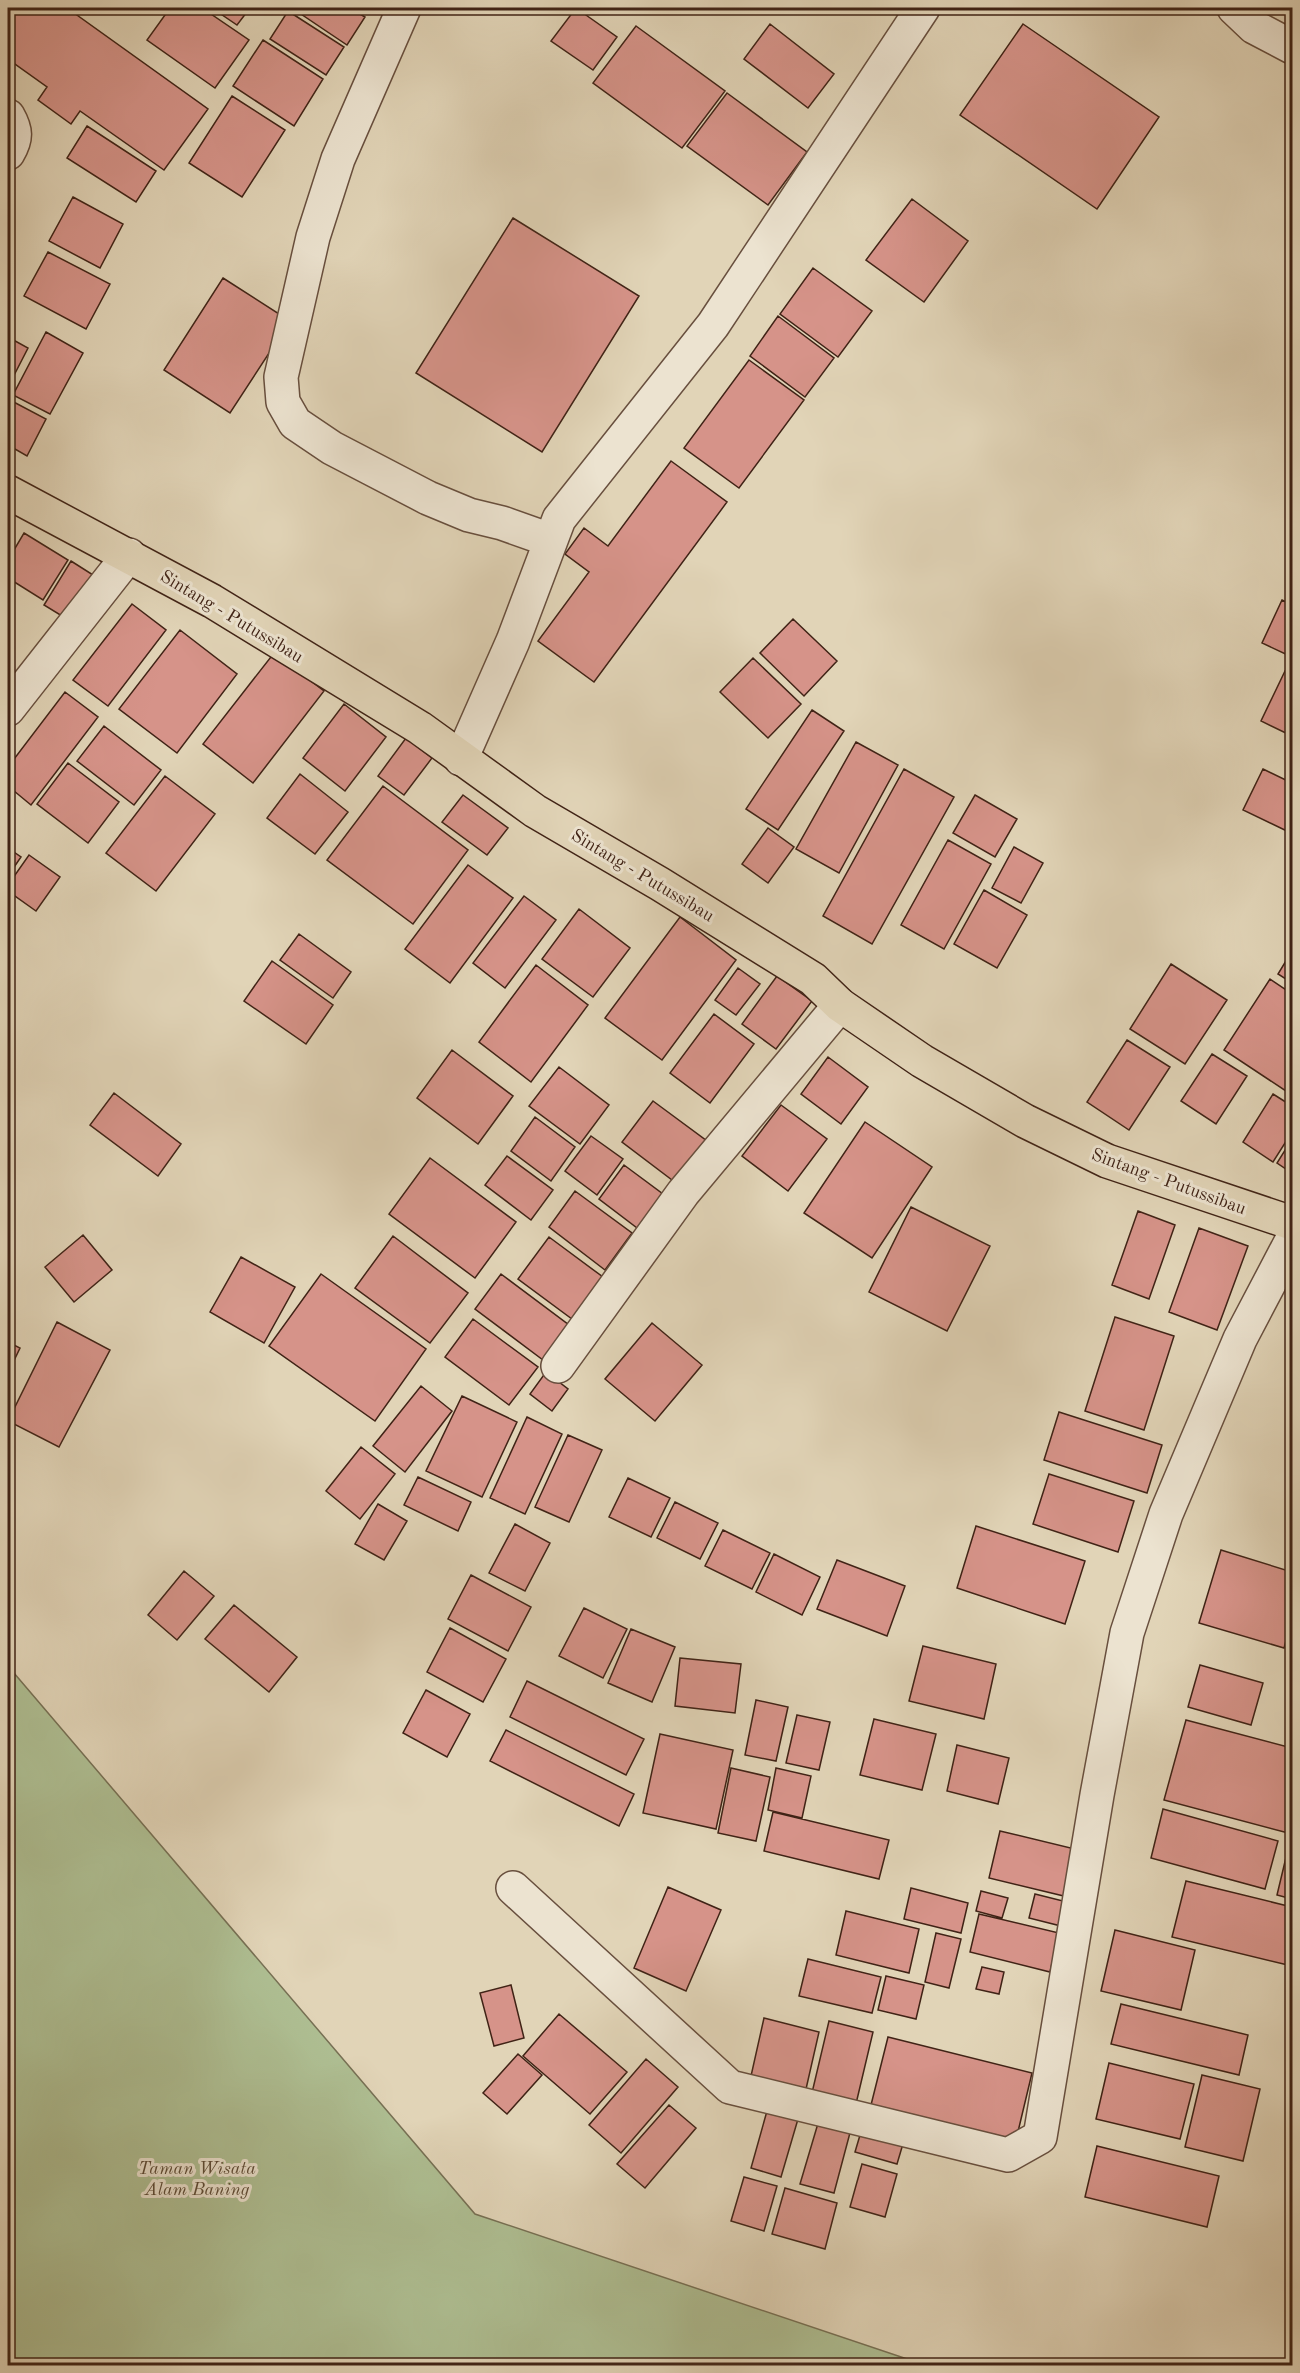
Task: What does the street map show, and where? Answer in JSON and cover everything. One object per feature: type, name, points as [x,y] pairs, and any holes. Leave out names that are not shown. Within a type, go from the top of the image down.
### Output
[{"type":"highway","name":"Sintang - Putussibau","points":[[8,492],[212,601],[420,728],[535,811],[660,884],[813,979],[840,1005],[922,1061],[1005,1109],[1107,1161],[1293,1224]]},
{"type":"street","points":[[404,8],[338,159],[316,226],[281,377],[283,402],[295,423],[332,448],[428,498],[469,515],[502,523],[550,540]]},
{"type":"street","points":[[461,759],[513,641],[559,519],[713,325],[923,8]]},
{"type":"street","points":[[1234,8],[1254,27],[1293,46]]},
{"type":"street","points":[[8,116],[15,129],[14,142],[8,153]]},
{"type":"street","points":[[8,709],[129,555]]},
{"type":"street","points":[[558,1366],[683,1193],[840,1005]]},
{"type":"street","points":[[513,1888],[730,2087],[1008,2155],[1040,2137],[1097,1795],[1127,1633],[1166,1514],[1240,1339],[1293,1240]]},
{"type":"green space","name":"Taman Wisata Alam Baning","points":[[8,1666],[475,2214],[925,2365],[8,2365]]},
{"type":"building","points":[[8,8],[67,8],[208,109],[164,170],[80,111],[71,124],[38,100],[47,87],[8,59]]},
{"type":"building","points":[[170,8],[202,8],[249,40],[215,88],[147,40]]},
{"type":"building","points":[[212,8],[250,8],[237,25]]},
{"type":"building","points":[[292,8],[350,8],[365,17],[347,45]]},
{"type":"building","points":[[576,8],[617,37],[593,70],[551,41]]},
{"type":"building","points":[[288,11],[344,47],[326,75],[270,39]]},
{"type":"building","points":[[770,24],[834,74],[808,108],[744,59]]},
{"type":"building","points":[[1023,24],[1159,117],[1097,209],[960,115]]},
{"type":"building","points":[[636,26],[725,91],[682,148],[593,83]]},
{"type":"building","points":[[263,40],[323,79],[294,126],[233,86]]},
{"type":"building","points":[[727,93],[807,152],[768,205],[687,146]]},
{"type":"building","points":[[232,96],[285,130],[242,197],[189,163]]},
{"type":"building","points":[[87,126],[156,171],[136,202],[67,158]]},
{"type":"building","points":[[73,197],[123,224],[100,268],[49,241]]},
{"type":"building","points":[[912,199],[968,241],[924,302],[866,260]]},
{"type":"building","points":[[513,218],[639,296],[542,452],[416,373]]},
{"type":"building","points":[[48,252],[110,284],[86,329],[24,296]]},
{"type":"building","points":[[813,268],[872,311],[838,357],[780,314]]},
{"type":"building","points":[[223,278],[290,321],[230,413],[164,370]]},
{"type":"building","points":[[778,316],[834,358],[805,397],[750,356]]},
{"type":"building","points":[[46,332],[83,353],[50,414],[13,395]]},
{"type":"building","points":[[8,337],[28,348],[8,387]]},
{"type":"building","points":[[749,360],[804,400],[739,488],[684,448]]},
{"type":"building","points":[[8,399],[46,419],[27,456],[8,445]]},
{"type":"building","points":[[671,461],[727,502],[594,682],[538,641],[589,572],[565,554],[584,528],[608,546]]},
{"type":"building","points":[[24,533],[68,560],[43,600],[8,578],[8,560]]},
{"type":"building","points":[[71,561],[101,580],[75,624],[44,605]]},
{"type":"building","points":[[8,585],[14,589],[8,599]]},
{"type":"building","points":[[1282,600],[1292,605],[1292,657],[1262,643]]},
{"type":"building","points":[[132,604],[166,630],[108,706],[73,680]]},
{"type":"building","points":[[793,619],[837,661],[804,696],[760,653]]},
{"type":"building","points":[[180,630],[237,674],[177,753],[119,709]]},
{"type":"building","points":[[274,653],[324,691],[253,783],[203,744]]},
{"type":"building","points":[[753,658],[801,704],[768,738],[720,692]]},
{"type":"building","points":[[1285,671],[1292,675],[1292,736],[1261,721]]},
{"type":"building","points":[[65,692],[98,717],[31,805],[8,786],[8,767]]},
{"type":"building","points":[[344,704],[386,737],[345,791],[303,758]]},
{"type":"building","points":[[812,710],[844,731],[778,830],[746,809]]},
{"type":"building","points":[[104,726],[161,770],[134,805],[77,761]]},
{"type":"building","points":[[406,738],[432,758],[404,795],[378,776]]},
{"type":"building","points":[[856,742],[898,765],[839,873],[796,849]]},
{"type":"building","points":[[68,763],[119,802],[88,843],[37,804]]},
{"type":"building","points":[[904,769],[954,797],[872,944],[823,916]]},
{"type":"building","points":[[1263,769],[1292,783],[1291,833],[1243,810]]},
{"type":"building","points":[[300,774],[348,812],[315,854],[267,818]]},
{"type":"building","points":[[165,776],[215,814],[156,891],[106,853]]},
{"type":"building","points":[[383,786],[468,850],[413,924],[327,860]]},
{"type":"building","points":[[463,795],[508,828],[487,855],[442,822]]},
{"type":"building","points":[[975,795],[1017,819],[995,857],[953,833]]},
{"type":"building","points":[[768,828],[794,847],[768,883],[742,864]]},
{"type":"building","points":[[948,840],[991,864],[944,949],[901,925]]},
{"type":"building","points":[[1014,847],[1043,863],[1021,903],[992,888]]},
{"type":"building","points":[[8,848],[21,857],[8,876]]},
{"type":"building","points":[[29,855],[60,877],[36,911],[8,891],[8,885]]},
{"type":"building","points":[[468,865],[513,898],[450,983],[405,949]]},
{"type":"building","points":[[984,890],[1027,915],[997,968],[954,944]]},
{"type":"building","points":[[524,896],[556,920],[505,988],[473,963]]},
{"type":"building","points":[[579,909],[630,948],[593,997],[542,959]]},
{"type":"building","points":[[680,917],[736,960],[662,1060],[605,1018]]},
{"type":"building","points":[[299,934],[351,972],[333,998],[280,960]]},
{"type":"building","points":[[1292,951],[1292,983],[1278,974]]},
{"type":"building","points":[[272,961],[333,1005],[306,1044],[244,1001]]},
{"type":"building","points":[[1171,964],[1227,1000],[1185,1064],[1130,1029]]},
{"type":"building","points":[[536,965],[588,1005],[531,1082],[479,1042]]},
{"type":"building","points":[[738,968],[760,984],[736,1015],[715,1000]]},
{"type":"building","points":[[777,976],[812,1001],[776,1049],[742,1024]]},
{"type":"building","points":[[1270,979],[1292,994],[1292,1095],[1224,1050]]},
{"type":"building","points":[[714,1014],[754,1044],[710,1103],[670,1073]]},
{"type":"building","points":[[1127,1040],[1170,1067],[1129,1130],[1087,1102]]},
{"type":"building","points":[[452,1050],[513,1096],[478,1144],[417,1098]]},
{"type":"building","points":[[1212,1054],[1247,1076],[1216,1124],[1181,1101]]},
{"type":"building","points":[[828,1057],[868,1087],[841,1124],[801,1094]]},
{"type":"building","points":[[559,1067],[609,1105],[580,1144],[529,1106]]},
{"type":"building","points":[[114,1093],[181,1144],[158,1176],[90,1125]]},
{"type":"building","points":[[1273,1094],[1292,1106],[1292,1132],[1273,1162],[1243,1142]]},
{"type":"building","points":[[653,1101],[707,1141],[676,1183],[622,1142]]},
{"type":"building","points":[[781,1105],[827,1139],[788,1191],[742,1156]]},
{"type":"building","points":[[535,1117],[575,1147],[551,1181],[511,1151]]},
{"type":"building","points":[[865,1122],[932,1167],[872,1258],[804,1213]]},
{"type":"building","points":[[591,1136],[623,1159],[597,1195],[565,1171]]},
{"type":"building","points":[[1292,1139],[1292,1173],[1277,1163]]},
{"type":"building","points":[[507,1156],[553,1190],[531,1220],[485,1185]]},
{"type":"building","points":[[430,1158],[516,1222],[475,1278],[389,1214]]},
{"type":"building","points":[[624,1165],[671,1200],[645,1234],[599,1199]]},
{"type":"building","points":[[575,1191],[632,1233],[605,1270],[549,1227]]},
{"type":"building","points":[[911,1207],[990,1246],[947,1331],[869,1292]]},
{"type":"building","points":[[1138,1211],[1175,1225],[1149,1299],[1112,1285]]},
{"type":"building","points":[[1199,1228],[1248,1246],[1217,1330],[1169,1312]]},
{"type":"building","points":[[83,1235],[112,1270],[74,1302],[45,1267]]},
{"type":"building","points":[[393,1236],[468,1293],[430,1343],[355,1288]]},
{"type":"building","points":[[549,1237],[607,1280],[576,1322],[518,1279]]},
{"type":"building","points":[[241,1257],[295,1287],[264,1343],[210,1312]]},
{"type":"building","points":[[321,1274],[426,1349],[375,1421],[269,1346]]},
{"type":"building","points":[[501,1274],[569,1325],[543,1360],[475,1309]]},
{"type":"building","points":[[1115,1317],[1174,1336],[1144,1430],[1085,1411]]},
{"type":"building","points":[[473,1319],[538,1367],[509,1405],[445,1357]]},
{"type":"building","points":[[57,1322],[110,1350],[59,1447],[8,1421]]},
{"type":"building","points":[[652,1323],[702,1365],[655,1421],[605,1379]]},
{"type":"building","points":[[8,1342],[20,1348],[8,1373]]},
{"type":"building","points":[[546,1372],[568,1389],[552,1411],[530,1394]]},
{"type":"building","points":[[421,1386],[452,1411],[405,1472],[373,1446]]},
{"type":"building","points":[[462,1396],[517,1422],[482,1497],[426,1471]]},
{"type":"building","points":[[1059,1412],[1162,1445],[1147,1493],[1044,1460]]},
{"type":"building","points":[[527,1417],[562,1434],[525,1514],[490,1498]]},
{"type":"building","points":[[568,1435],[602,1450],[569,1522],[535,1507]]},
{"type":"building","points":[[361,1447],[395,1474],[360,1519],[326,1491]]},
{"type":"building","points":[[1049,1474],[1134,1501],[1118,1552],[1033,1524]]},
{"type":"building","points":[[418,1477],[471,1502],[458,1531],[404,1505]]},
{"type":"building","points":[[628,1478],[670,1498],[651,1537],[609,1517]]},
{"type":"building","points":[[675,1502],[718,1523],[700,1559],[657,1538]]},
{"type":"building","points":[[378,1504],[407,1521],[384,1560],[355,1544]]},
{"type":"building","points":[[515,1524],[550,1543],[525,1591],[489,1573]]},
{"type":"building","points":[[976,1526],[1085,1561],[1065,1624],[957,1588]]},
{"type":"building","points":[[723,1530],[770,1553],[752,1589],[705,1566]]},
{"type":"building","points":[[1221,1550],[1292,1572],[1292,1619],[1284,1648],[1199,1623]]},
{"type":"building","points":[[774,1554],[820,1577],[802,1615],[756,1592]]},
{"type":"building","points":[[837,1560],[905,1586],[887,1636],[817,1609]]},
{"type":"building","points":[[184,1571],[214,1596],[177,1640],[148,1615]]},
{"type":"building","points":[[471,1575],[531,1607],[508,1651],[448,1619]]},
{"type":"building","points":[[234,1605],[297,1657],[269,1692],[205,1639]]},
{"type":"building","points":[[584,1608],[627,1629],[603,1678],[559,1656]]},
{"type":"building","points":[[450,1628],[506,1659],[483,1702],[427,1672]]},
{"type":"building","points":[[631,1629],[675,1647],[652,1702],[608,1683]]},
{"type":"building","points":[[923,1646],[996,1664],[984,1719],[909,1701]]},
{"type":"building","points":[[680,1658],[741,1664],[735,1713],[675,1706]]},
{"type":"building","points":[[1200,1665],[1263,1683],[1251,1725],[1188,1707]]},
{"type":"building","points":[[527,1681],[644,1739],[626,1775],[510,1717]]},
{"type":"building","points":[[426,1690],[470,1714],[447,1757],[403,1733]]},
{"type":"building","points":[[756,1700],[788,1707],[776,1761],[745,1755]]},
{"type":"building","points":[[797,1715],[830,1722],[819,1770],[786,1763]]},
{"type":"building","points":[[874,1719],[936,1734],[922,1790],[860,1775]]},
{"type":"building","points":[[1186,1720],[1292,1748],[1292,1834],[1164,1800]]},
{"type":"building","points":[[506,1730],[634,1794],[619,1826],[490,1761]]},
{"type":"building","points":[[660,1734],[733,1750],[716,1829],[643,1813]]},
{"type":"building","points":[[957,1745],[1009,1758],[998,1804],[947,1791]]},
{"type":"building","points":[[731,1768],[770,1777],[756,1841],[718,1833]]},
{"type":"building","points":[[776,1768],[811,1776],[802,1818],[768,1810]]},
{"type":"building","points":[[1163,1809],[1278,1841],[1265,1889],[1151,1858]]},
{"type":"building","points":[[773,1812],[889,1840],[879,1879],[764,1851]]},
{"type":"building","points":[[1000,1831],[1079,1850],[1068,1897],[989,1878]]},
{"type":"building","points":[[1288,1849],[1292,1850],[1292,1899],[1277,1895]]},
{"type":"building","points":[[1186,1881],[1292,1907],[1292,1966],[1172,1937]]},
{"type":"building","points":[[668,1887],[721,1910],[686,1991],[634,1968]]},
{"type":"building","points":[[911,1888],[968,1903],[961,1933],[904,1919]]},
{"type":"building","points":[[981,1891],[1008,1898],[1002,1918],[976,1911]]},
{"type":"building","points":[[1035,1894],[1067,1902],[1061,1926],[1029,1918]]},
{"type":"building","points":[[846,1911],[919,1929],[909,1973],[836,1955]]},
{"type":"building","points":[[979,1914],[1059,1933],[1050,1972],[970,1952]]},
{"type":"building","points":[[1115,1930],[1195,1950],[1181,2010],[1101,1991]]},
{"type":"building","points":[[936,1933],[961,1939],[949,1988],[925,1982]]},
{"type":"building","points":[[808,1959],[881,1977],[872,2013],[799,1996]]},
{"type":"building","points":[[982,1967],[1004,1972],[999,1994],[976,1989]]},
{"type":"building","points":[[886,1976],[924,1985],[916,2019],[878,2010]]},
{"type":"building","points":[[511,1985],[524,2038],[494,2046],[480,1993]]},
{"type":"building","points":[[1121,2004],[1248,2035],[1239,2075],[1111,2044]]},
{"type":"building","points":[[559,2014],[627,2072],[590,2114],[523,2056]]},
{"type":"building","points":[[764,2018],[819,2032],[806,2089],[751,2076]]},
{"type":"building","points":[[829,2021],[873,2032],[855,2108],[811,2097]]},
{"type":"building","points":[[888,2037],[1032,2073],[1016,2140],[871,2105]]},
{"type":"building","points":[[518,2054],[542,2075],[507,2114],[483,2093]]},
{"type":"building","points":[[646,2059],[678,2087],[621,2153],[589,2125]]},
{"type":"building","points":[[1109,2063],[1194,2084],[1180,2139],[1096,2119]]},
{"type":"building","points":[[1202,2075],[1260,2089],[1243,2161],[1185,2147]]},
{"type":"building","points":[[669,2105],[696,2128],[645,2188],[617,2164]]},
{"type":"building","points":[[767,2111],[798,2119],[781,2177],[751,2168]]},
{"type":"building","points":[[819,2120],[851,2129],[834,2193],[800,2184]]},
{"type":"building","points":[[863,2125],[905,2137],[897,2164],[855,2152]]},
{"type":"building","points":[[1097,2146],[1219,2176],[1207,2227],[1085,2197]]},
{"type":"building","points":[[862,2164],[897,2174],[885,2217],[850,2207]]},
{"type":"building","points":[[744,2177],[777,2186],[764,2231],[731,2221]]},
{"type":"building","points":[[785,2188],[837,2203],[825,2249],[772,2234]]}]
